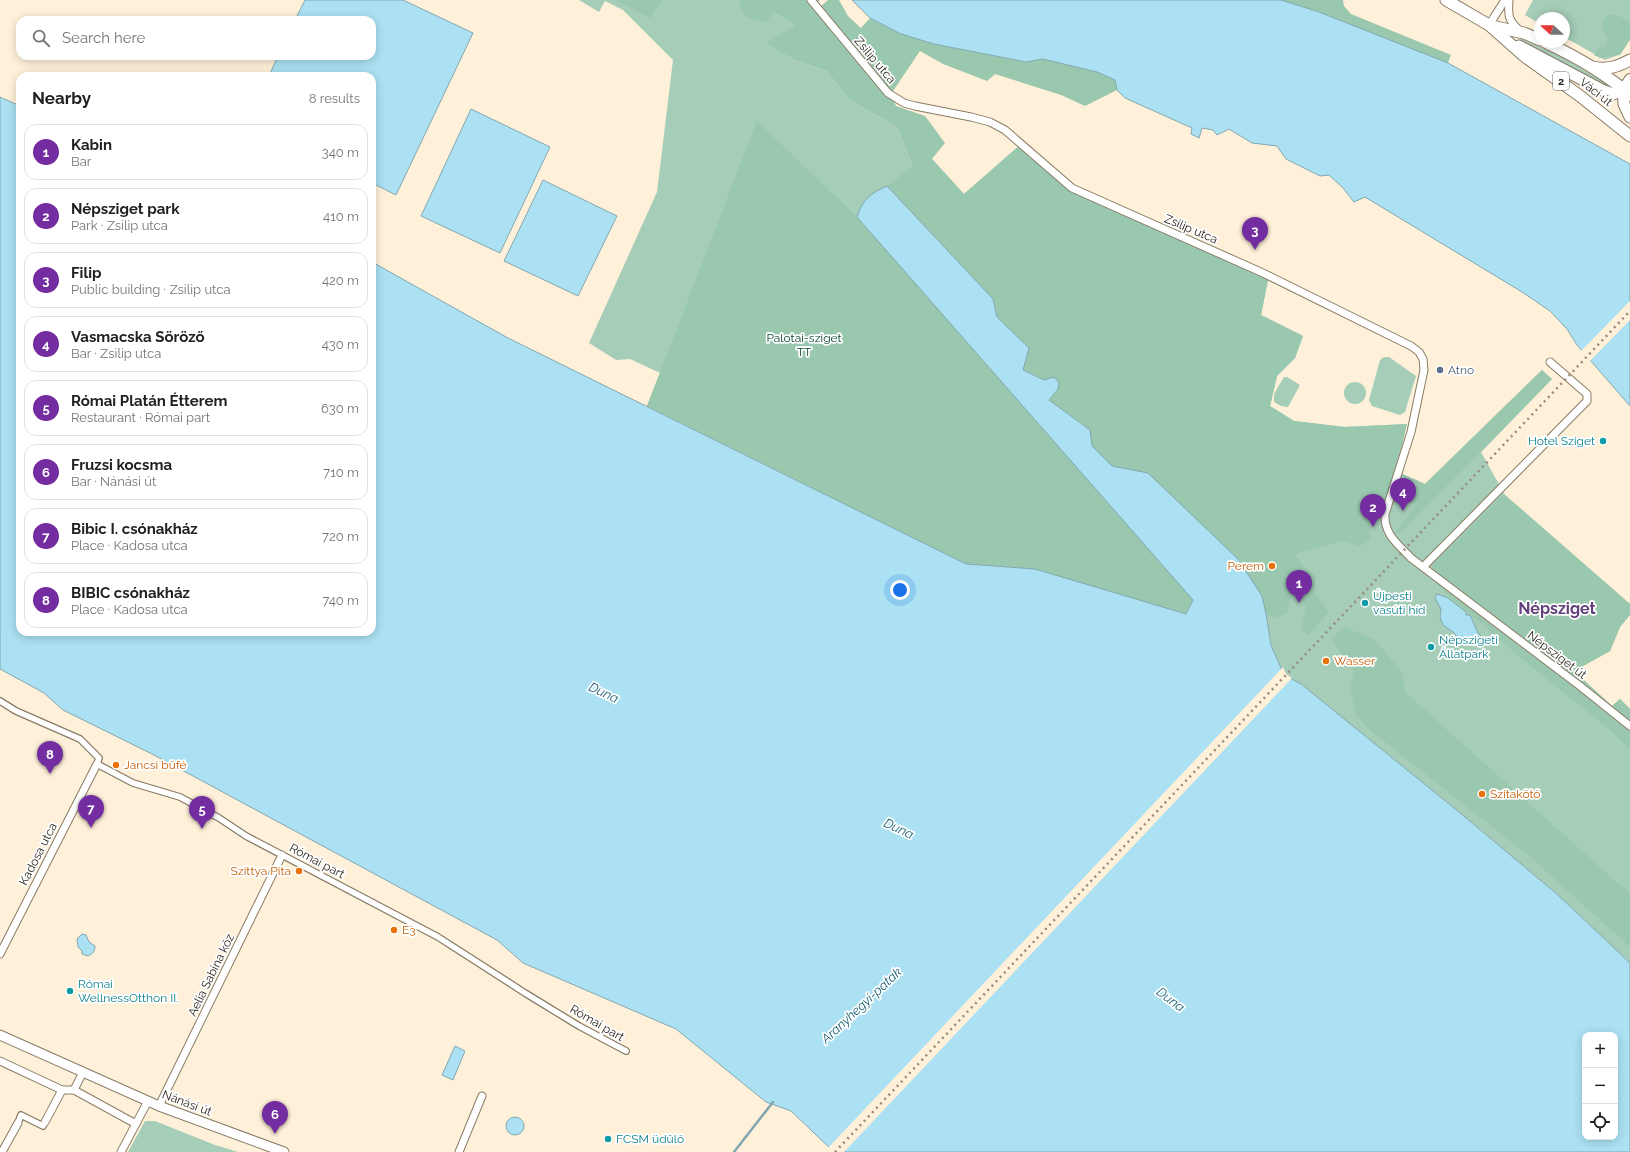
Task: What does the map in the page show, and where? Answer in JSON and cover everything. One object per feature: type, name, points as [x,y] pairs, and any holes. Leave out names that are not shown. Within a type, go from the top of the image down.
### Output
[{"type":"main road","name":"Váci út","points":[[1446,0],[1489,25],[1524,56],[1580,96],[1630,136]]},
{"type":"main road","name":"Váci út","points":[[1489,25],[1524,33],[1534,37]]},
{"type":"main road","points":[[1506,40],[1528,50],[1604,91],[1613,94],[1627,92]]},
{"type":"main road","name":"Váci út","points":[[1557,48],[1589,66],[1627,92]]},
{"type":"main road","points":[[1589,66],[1606,69],[1619,66],[1630,60]]},
{"type":"main road","points":[[1630,79],[1624,104],[1630,117]]},
{"type":"main road","points":[[1615,124],[1630,132]]},
{"type":"street","name":"Zsilip utca","points":[[811,0],[888,93],[904,103],[932,111],[971,117],[990,122],[1005,130],[1072,188],[1263,273],[1350,315],[1419,352],[1423,359],[1424,370],[1411,432],[1385,514],[1384,524],[1386,530],[1396,542]]},
{"type":"street","points":[[1489,25],[1505,0]]},
{"type":"street","points":[[1509,0],[1510,20],[1512,24],[1524,33]]},
{"type":"street","points":[[1424,566],[1586,400],[1587,394],[1550,362]]},
{"type":"street","name":"Népsziget út","points":[[1396,542],[1411,558],[1424,566],[1630,726]]},
{"type":"street","points":[[0,701],[16,711],[80,739],[99,758],[97,764]]},
{"type":"street","name":"Római part","points":[[97,764],[133,783],[180,797],[219,818],[246,836],[438,937],[525,993],[579,1026],[626,1052]]},
{"type":"street","name":"Kadosa utca","points":[[0,954],[97,764]]},
{"type":"street","name":"Aelia Sabina köz","points":[[159,1106],[282,855]]},
{"type":"street","name":"Nánási út","points":[[0,1035],[159,1106],[284,1152]]},
{"type":"street","points":[[0,1061],[62,1090],[74,1090],[136,1124]]},
{"type":"street","points":[[74,1090],[83,1072]]},
{"type":"street","points":[[2,1152],[21,1115],[43,1126],[62,1090]]},
{"type":"street","points":[[459,1152],[482,1096]]},
{"type":"street","points":[[121,1152],[148,1101]]},
{"type":"green space","points":[[579,0],[739,0],[738,2],[773,12],[794,25],[767,43],[792,59],[827,71],[850,100],[898,128],[912,166],[890,184],[932,159],[964,194],[1021,144],[1072,188],[1193,242],[1268,280],[1261,315],[1303,336],[1295,358],[1277,376],[1270,406],[1294,421],[1345,427],[1407,424],[1395,471],[1425,484],[1542,370],[1552,379],[1481,452],[1505,495],[1630,604],[1630,615],[1620,627],[1610,651],[1574,671],[1612,706],[1620,699],[1630,709],[1630,963],[1558,895],[1459,812],[1301,684],[1284,675],[1271,645],[1262,596],[1148,473],[1112,466],[1092,446],[1090,430],[997,316],[993,299],[887,186],[1194,600],[1186,614],[1035,569],[966,564],[647,406],[660,373],[630,359],[616,360],[589,343],[657,192],[673,60],[623,10],[605,1],[599,12]]},
{"type":"green space","points":[[616,0],[662,0],[650,18]]},
{"type":"green space","points":[[739,0],[820,0],[816,4],[819,8],[828,0],[839,0],[848,16],[861,28],[870,18],[901,34],[934,44],[1026,62],[1043,59],[1097,72],[1116,80],[1117,90],[1085,106],[1061,95],[995,74],[987,81],[943,64],[920,51],[891,94],[896,106],[925,116],[945,143],[932,159],[964,194],[1021,144],[1072,188],[1193,242],[1268,280],[1261,315],[1303,336],[1295,358],[1277,376],[1270,406],[1294,421],[1345,427],[1407,424],[1396,471],[1425,484],[1542,370],[1552,379],[1399,534],[1397,531],[1416,504],[1396,490],[1369,524],[1370,539],[1360,546],[1343,541],[1295,554],[1304,567],[1316,576],[1314,593],[1329,612],[1308,636],[1301,629],[1306,607],[1299,590],[1290,598],[1288,612],[1277,618],[1266,614],[1261,596],[1148,473],[1112,466],[1092,446],[1090,430],[1049,400],[1058,389],[1044,380],[1023,370],[1029,348],[997,316],[993,299],[887,186],[912,166],[898,128],[850,100],[827,71],[792,59],[766,43],[794,25],[773,12],[766,23],[746,17],[738,2]]},
{"type":"green space","points":[[1281,0],[1343,0],[1344,6],[1351,14],[1451,55],[1448,63],[1319,12]]},
{"type":"green space","points":[[1533,0],[1630,0],[1630,36],[1618,55],[1605,60],[1570,40],[1570,12],[1534,12],[1534,20],[1525,15]]},
{"type":"green space","points":[[1611,14],[1624,18],[1630,22],[1630,40],[1620,55],[1600,58],[1594,55],[1598,49],[1606,45],[1608,39],[1604,31],[1603,23],[1605,17]]},
{"type":"green space","points":[[1519,39],[1534,45],[1534,48],[1542,48],[1556,54],[1608,84],[1606,87],[1520,41]]},
{"type":"green space","name":"Palotai-sziget TT","points":[[757,121],[857,217],[1194,600],[1186,614],[1035,569],[966,564],[647,406]]},
{"type":"green space","points":[[1384,357],[1389,357],[1416,376],[1405,412],[1400,415],[1372,406],[1369,400],[1380,360]]},
{"type":"green space","points":[[1284,377],[1287,377],[1300,385],[1288,407],[1281,406],[1274,402],[1274,394]]},
{"type":"green space","points":[[1355,382],[1363,385],[1366,393],[1363,401],[1355,404],[1347,401],[1344,393],[1347,385]]},
{"type":"green space","points":[[1505,495],[1630,604],[1630,615],[1620,627],[1610,651],[1574,671],[1612,706],[1620,699],[1630,709],[1630,750],[1610,730],[1522,659],[1437,585],[1432,565],[1500,498]]},
{"type":"green space","points":[[1343,627],[1374,639],[1402,672],[1406,693],[1630,894],[1630,947],[1528,855],[1372,732],[1356,715],[1350,688],[1354,671],[1331,639]]},
{"type":"green space","points":[[145,1121],[155,1121],[215,1145],[238,1152],[128,1152]]},
{"type":"water","points":[[305,0],[403,0],[473,33],[396,195],[376,185],[376,72],[271,72],[276,60],[376,60],[376,16],[297,16]]},
{"type":"water","points":[[852,0],[1281,0],[1319,12],[1448,63],[1630,164],[1630,406],[1577,345],[1567,329],[1550,311],[1522,292],[1365,197],[1354,202],[1343,188],[1329,175],[1320,176],[1286,159],[1277,146],[1252,143],[1229,129],[1217,135],[1213,130],[1202,128],[1199,138],[1191,134],[1192,128],[1125,98],[1117,90],[1115,80],[1097,72],[1043,59],[1026,62],[934,44],[901,34],[870,18]]},
{"type":"water","name":"Duna","points":[[0,97],[16,104],[16,636],[376,636],[376,264],[508,338],[966,564],[1035,569],[1186,614],[1193,600],[857,217],[864,202],[876,191],[887,186],[993,299],[997,317],[1029,348],[1023,370],[1044,380],[1054,377],[1059,383],[1058,389],[1049,400],[1090,430],[1092,446],[1112,466],[1148,473],[1238,559],[1262,596],[1271,645],[1284,675],[1301,684],[1459,812],[1558,895],[1630,963],[1630,1152],[834,1152],[791,1111],[766,1102],[676,1029],[523,963],[497,940],[154,755],[63,710],[44,693],[0,669]]},
{"type":"water","points":[[471,109],[550,147],[500,253],[421,216]]},
{"type":"water","points":[[543,180],[617,216],[578,296],[504,261]]},
{"type":"water","points":[[1437,594],[1448,598],[1466,612],[1466,615],[1470,615],[1478,633],[1481,636],[1467,641],[1460,640],[1453,632],[1443,625],[1440,617],[1441,609],[1435,598]]},
{"type":"water","points":[[82,934],[86,935],[89,942],[95,946],[93,952],[88,956],[82,954],[82,951],[78,947],[77,939]]},
{"type":"water","points":[[455,1046],[465,1051],[453,1080],[442,1075]]},
{"type":"water","points":[[515,1117],[521,1120],[524,1126],[521,1132],[515,1135],[509,1132],[506,1126],[509,1120]]},
{"type":"pier","points":[[1630,301],[1630,320],[1589,362],[1580,352]]},
{"type":"pier","name":"Újpesti vasúti híd","points":[[1283,667],[1286,674],[1292,678],[844,1152],[831,1152],[827,1149]]},
{"type":"waterway","name":"Aranyhegyi-patak","points":[[734,1152],[773,1102]]},
{"type":"railway","points":[[835,1152],[1630,311]]},
{"type":"place","name":"Filip","points":[[1255,250]]},
{"type":"place","name":"Atno","points":[[1440,370]]},
{"type":"place","name":"Hotel Sziget","points":[[1603,441]]},
{"type":"place","name":"Vasmacska Söröző","points":[[1403,511]]},
{"type":"place","name":"Népsziget park","points":[[1373,527]]},
{"type":"place","name":"Perem","points":[[1272,566]]},
{"type":"place","name":"Kabin","points":[[1299,603]]},
{"type":"place","name":"Újpesti vasúti híd","points":[[1365,603]]},
{"type":"place","name":"Népszigeti Állatpark","points":[[1431,647]]},
{"type":"place","name":"Wasser","points":[[1326,661]]},
{"type":"place","name":"Jancsi büfé","points":[[116,765]]},
{"type":"place","name":"BIBIC csónakház","points":[[50,774]]},
{"type":"place","name":"Szitakötő","points":[[1482,794]]},
{"type":"place","name":"Bibic I. csónakház","points":[[91,828]]},
{"type":"place","name":"Római Platán Étterem","points":[[202,829]]},
{"type":"place","name":"Szittya Pita","points":[[299,871]]},
{"type":"place","name":"E3","points":[[394,930]]},
{"type":"place","name":"Római WellnessOtthon II.","points":[[70,991]]},
{"type":"place","name":"Fruzsi kocsma","points":[[275,1134]]},
{"type":"place","name":"FCSM üdülő","points":[[608,1139]]},
{"type":"district","name":"Népsziget","points":[[1557,608]]}]
